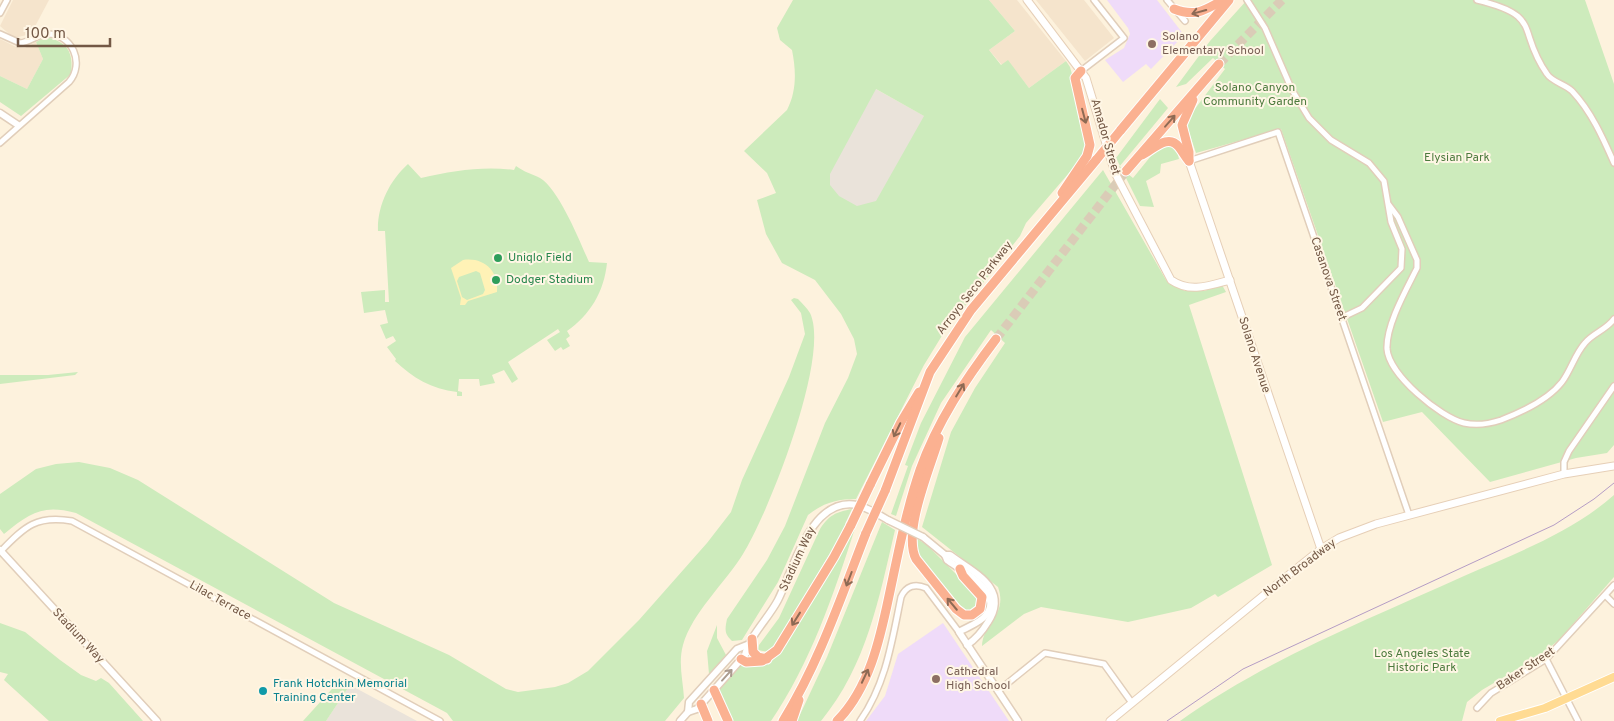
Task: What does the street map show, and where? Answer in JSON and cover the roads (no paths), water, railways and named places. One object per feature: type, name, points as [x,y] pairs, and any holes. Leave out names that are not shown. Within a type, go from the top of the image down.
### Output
[{"type":"highway","points":[[1174,9],[1184,13],[1198,14],[1223,0]]},
{"type":"highway","name":"Arroyo Seco Parkway","points":[[783,721],[810,672],[885,491],[930,372],[972,310],[1050,213],[1142,107],[1229,0]]},
{"type":"highway","points":[[1126,171],[1219,64]]},
{"type":"highway","points":[[1050,213],[1089,151],[1089,132],[1075,78],[1081,71]]},
{"type":"highway","points":[[1189,161],[1189,152],[1182,125],[1197,90]]},
{"type":"highway","points":[[1138,157],[1161,142],[1169,141],[1180,148],[1189,161]]},
{"type":"highway","points":[[838,720],[865,677],[876,650],[920,470],[947,412],[969,374],[996,339]]},
{"type":"highway","points":[[741,659],[754,662],[767,659],[777,650],[834,557],[900,422],[930,372]]},
{"type":"highway","points":[[947,412],[921,496],[912,544],[916,559],[956,609],[964,615],[972,615],[980,610],[982,598],[963,576],[960,569]]},
{"type":"highway","points":[[750,642],[752,652],[758,657],[767,659]]},
{"type":"highway","points":[[792,721],[810,672]]},
{"type":"highway","points":[[714,690],[728,721]]},
{"type":"highway","points":[[701,704],[708,721]]},
{"type":"main road","name":"Amador Street","points":[[1026,0],[1081,71],[1091,88],[1111,161],[1121,187],[1171,280],[1181,286],[1193,288],[1230,280]]},
{"type":"main road","name":"Solano Avenue","points":[[1189,161],[1299,491],[1321,549]]},
{"type":"main road","name":"North Broadway","points":[[1110,721],[1321,549],[1338,538],[1365,527],[1564,474],[1614,466]]},
{"type":"main road","points":[[1500,721],[1536,711],[1614,677]]},
{"type":"street","points":[[0,13],[7,0]]},
{"type":"street","points":[[1081,71],[1124,38],[1094,0]]},
{"type":"street","points":[[1167,0],[1185,21]]},
{"type":"street","points":[[1247,0],[1280,58],[1301,106],[1320,131],[1369,163],[1378,171],[1384,181],[1391,222],[1402,249],[1401,268],[1362,308],[1341,318]]},
{"type":"street","points":[[1477,0],[1501,6],[1514,12],[1524,21],[1546,74],[1569,88],[1580,100],[1603,139],[1614,163]]},
{"type":"street","points":[[0,34],[20,43],[43,35],[56,36],[68,42],[76,55],[74,77],[18,125],[0,144]]},
{"type":"street","points":[[0,113],[18,125]]},
{"type":"street","name":"Casanova Street","points":[[1189,161],[1278,132],[1409,515]]},
{"type":"street","points":[[1389,205],[1398,217],[1417,260],[1417,268],[1391,326],[1388,356],[1396,370],[1414,390],[1452,418],[1473,425],[1486,424],[1502,420],[1551,394],[1563,382],[1583,345],[1609,326],[1614,319]]},
{"type":"street","points":[[1564,474],[1564,462],[1569,451],[1614,386]]},
{"type":"street","name":"Stadium Way","points":[[680,721],[688,712],[697,709],[745,655],[750,642],[774,607],[813,526],[822,514],[842,505],[856,505],[923,537],[945,555],[947,560],[985,588],[990,602],[988,612],[983,618],[959,632]]},
{"type":"street","name":"Lilac Terrace","points":[[0,550],[33,523],[52,518],[72,521],[440,721]]},
{"type":"street","name":"Stadium Way","points":[[0,550],[157,721]]},
{"type":"street","name":"Stadium Way","points":[[945,555],[950,555],[984,580],[994,594],[995,608],[992,616],[977,638],[967,645]]},
{"type":"street","name":"Baker Street","points":[[1477,708],[1491,693],[1546,659],[1606,596],[1614,585]]},
{"type":"street","points":[[860,721],[883,676],[902,593],[914,586],[926,588],[959,632],[1018,721]]},
{"type":"street","points":[[1606,596],[1614,604]]},
{"type":"street","name":"Stadium Way","points":[[688,712],[689,702],[737,648],[750,642]]},
{"type":"street","points":[[998,691],[1045,653],[1104,664],[1132,703]]},
{"type":"street","points":[[1546,659],[1578,721]]},
{"type":"tunnel","points":[[1219,64],[1282,0]]},
{"type":"tunnel","points":[[996,339],[1126,171]]},
{"type":"tram line","points":[[1167,721],[1243,669],[1554,525],[1594,499],[1614,483]]},
{"type":"place","name":"Solano Elementary School","points":[[1152,44]]},
{"type":"place","name":"Uniqlo Field","points":[[498,258]]},
{"type":"place","name":"Dodger Stadium","points":[[496,280]]},
{"type":"place","name":"Cathedral High School","points":[[936,679]]},
{"type":"place","name":"Frank Hotchkin Memorial Training Center","points":[[263,691]]},
{"type":"park label","name":"Solano Canyon Community Garden","points":[[1255,95]]},
{"type":"park label","name":"Elysian Park","points":[[1457,158]]},
{"type":"park label","name":"Los Angeles State Historic Park","points":[[1422,661]]}]
